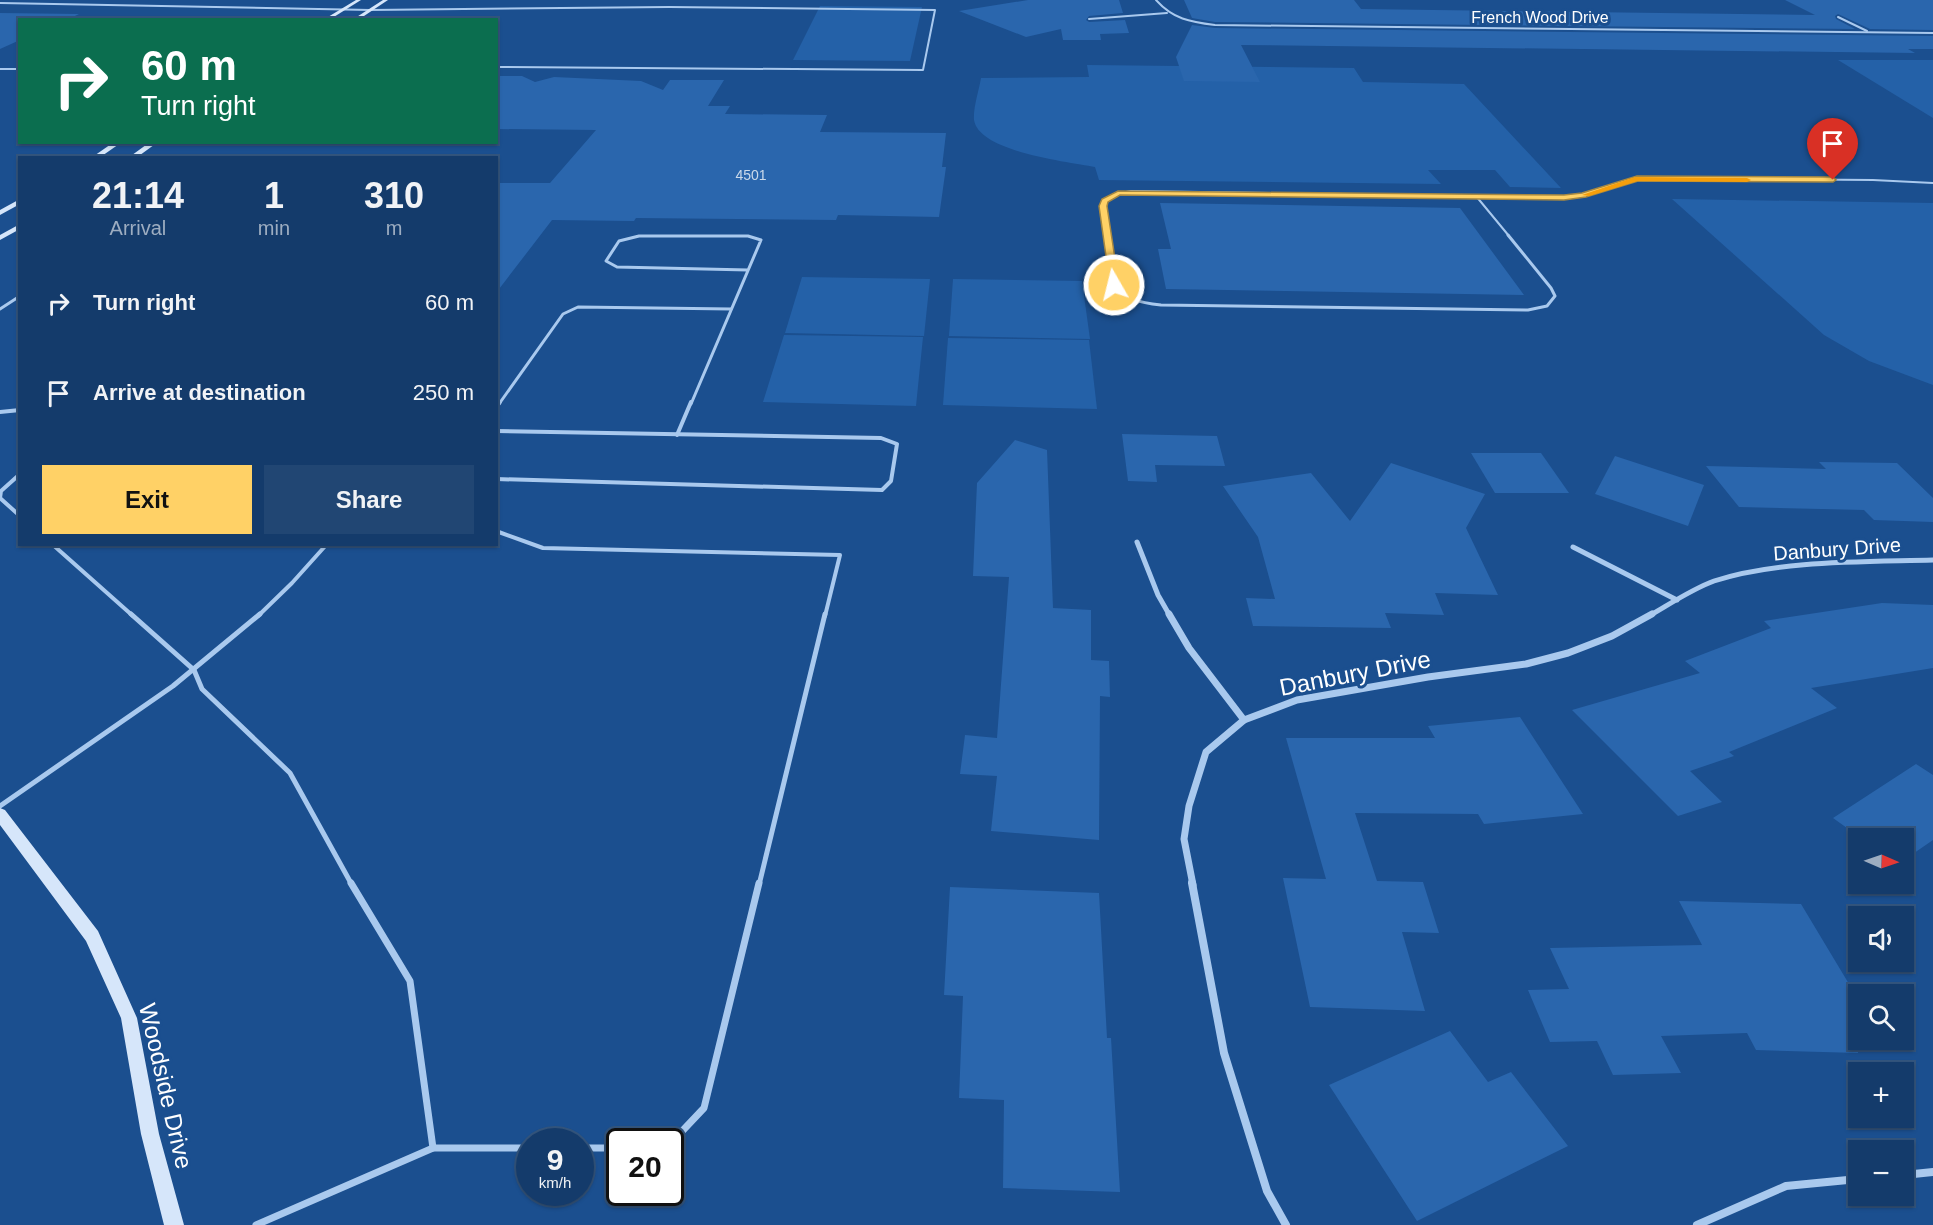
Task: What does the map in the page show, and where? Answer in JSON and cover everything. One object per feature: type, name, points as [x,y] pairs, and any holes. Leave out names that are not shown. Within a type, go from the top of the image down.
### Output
[{"type":"main road","points":[[328,18],[359,0]]},
{"type":"main road","points":[[357,18],[386,0]]},
{"type":"main road","points":[[97,156],[116,144]]},
{"type":"main road","points":[[134,156],[152,144]]},
{"type":"main road","points":[[0,213],[18,202]]},
{"type":"main road","points":[[0,238],[18,227]]},
{"type":"main road","name":"Woodside Drive","points":[[0,814],[92,936],[129,1018],[150,1134],[174,1217],[174,1225]]},
{"type":"street","name":"French Wood Drive","points":[[1155,0],[1167,13],[1189,22],[1215,25],[1933,33]]},
{"type":"street","points":[[0,3],[370,10]]},
{"type":"street","points":[[1089,19],[1167,13]]},
{"type":"street","points":[[1838,16],[1870,32]]},
{"type":"street","points":[[0,69],[18,69]]},
{"type":"street","points":[[1137,542],[1158,596],[1189,648],[1244,720]]},
{"type":"street","points":[[1573,547],[1677,600]]},
{"type":"street","name":"Danbury Drive","points":[[1286,1225],[1267,1191],[1224,1053],[1184,839],[1189,806],[1206,752],[1244,720],[1297,700],[1428,677],[1526,664],[1568,653],[1612,636],[1711,582],[1740,573],[1823,564],[1933,560]]},
{"type":"street","points":[[1914,1174],[1933,1172]]},
{"type":"street","points":[[1697,1225],[1786,1186],[1848,1180]]},
{"type":"lane","points":[[370,10],[669,7],[935,10],[923,70],[498,67]]},
{"type":"lane","points":[[1476,196],[1551,288],[1555,296],[1548,306],[1528,310],[1161,305],[1137,302],[1126,297],[1114,285],[1103,206],[1111,196],[1131,191],[1574,196],[1637,178],[1873,180],[1933,183]]},
{"type":"lane","points":[[677,435],[761,240],[748,236],[639,236],[619,241],[606,261],[617,267],[748,270]]},
{"type":"lane","points":[[0,309],[18,297]]},
{"type":"lane","points":[[498,405],[563,314],[578,307],[731,309]]},
{"type":"lane","points":[[0,412],[18,410]]},
{"type":"lane","points":[[498,431],[881,438],[897,444],[891,481],[882,490],[498,479]]},
{"type":"lane","points":[[18,476],[1,490],[0,498],[18,514]]},
{"type":"lane","points":[[498,532],[543,548],[840,555],[704,1108],[684,1129]]},
{"type":"lane","points":[[54,546],[194,670],[202,689],[290,773],[339,863],[410,981],[433,1148]]},
{"type":"lane","points":[[0,806],[194,670],[272,605],[325,546]]},
{"type":"lane","points":[[256,1225],[433,1148],[516,1148]]},
{"type":"shaded area","points":[[820,6],[922,7],[910,61],[793,60]]},
{"type":"shaded area","points":[[1838,60],[1933,60],[1933,118]]},
{"type":"shaded area","points":[[1087,65],[1354,68],[1363,82],[1464,84],[1561,188],[1510,187],[1495,170],[1428,170],[1441,184],[1099,180],[1095,167],[1027,154],[991,140],[980,131],[974,115],[981,78],[1089,77]]},
{"type":"shaded area","points":[[1672,199],[1933,203],[1933,385],[1869,361],[1824,335]]},
{"type":"shaded area","points":[[802,277],[930,279],[924,336],[785,333]]},
{"type":"shaded area","points":[[953,279],[1082,281],[1090,339],[949,336]]},
{"type":"shaded area","points":[[784,335],[923,337],[916,406],[763,402]]},
{"type":"shaded area","points":[[948,338],[1089,340],[1097,409],[943,405]]},
{"type":"building","points":[[1028,0],[1119,0],[1123,13],[1089,16],[1086,20],[1089,22],[1125,20],[1129,33],[1100,34],[1101,40],[1063,40],[1061,29],[1026,37],[959,11]]},
{"type":"building","points":[[1184,0],[1354,0],[1361,9],[1815,15],[1785,0],[1933,0],[1933,30],[1870,29],[1838,14],[1835,16],[1836,19],[1855,29],[1215,22],[1192,18]]},
{"type":"building","points":[[0,13],[79,14],[71,18],[18,18],[18,41],[0,49]]},
{"type":"building","points":[[1192,25],[1215,28],[1933,36],[1933,49],[1908,49],[1915,53],[1241,45],[1260,82],[1184,81],[1176,57]]},
{"type":"building","points":[[498,76],[522,76],[535,82],[554,77],[641,81],[663,90],[670,80],[724,80],[708,106],[730,106],[725,114],[827,115],[820,132],[946,133],[942,167],[946,167],[939,217],[838,215],[836,220],[636,218],[634,221],[552,220],[498,290],[498,183],[550,183],[596,130],[498,129]]},
{"type":"building","points":[[1160,203],[1460,208],[1524,295],[1166,289],[1158,249],[1171,249]]},
{"type":"building","points":[[1122,434],[1217,436],[1225,466],[1155,465],[1157,482],[1128,481]]},
{"type":"building","points":[[1015,440],[1047,450],[1053,608],[1091,610],[1091,660],[1109,661],[1110,697],[1100,696],[1099,840],[991,831],[997,776],[960,774],[965,735],[997,738],[1009,577],[973,576],[977,483]]},
{"type":"building","points":[[1471,453],[1541,453],[1569,493],[1495,493]]},
{"type":"building","points":[[1615,456],[1704,485],[1688,526],[1595,494]]},
{"type":"building","points":[[1819,462],[1897,463],[1933,498],[1933,522],[1874,520],[1864,510],[1739,507],[1706,466],[1826,469]]},
{"type":"building","points":[[1391,463],[1485,494],[1466,528],[1498,595],[1435,593],[1444,615],[1385,613],[1391,628],[1253,626],[1246,598],[1275,599],[1258,537],[1223,486],[1311,473],[1350,521]]},
{"type":"building","points":[[1882,603],[1933,605],[1933,668],[1811,688],[1837,708],[1729,752],[1734,756],[1690,771],[1722,802],[1678,816],[1572,710],[1700,673],[1685,661],[1771,628],[1764,621]]},
{"type":"building","points":[[1520,717],[1583,814],[1484,824],[1478,814],[1355,813],[1377,881],[1423,882],[1439,933],[1402,932],[1425,1011],[1310,1007],[1283,878],[1326,879],[1286,738],[1435,738],[1428,726]]},
{"type":"building","points":[[1916,764],[1933,775],[1933,840],[1914,853],[1914,828],[1848,829],[1833,818]]},
{"type":"building","points":[[950,887],[1099,893],[1107,1038],[1111,1038],[1120,1192],[1003,1188],[1004,1100],[959,1098],[963,996],[944,995]]},
{"type":"building","points":[[1679,901],[1801,904],[1849,984],[1848,1050],[1858,1050],[1858,1053],[1756,1050],[1747,1033],[1661,1036],[1681,1073],[1613,1075],[1597,1041],[1550,1042],[1528,990],[1569,989],[1550,948],[1702,945]]},
{"type":"building","points":[[1450,1031],[1488,1082],[1511,1072],[1568,1146],[1417,1221],[1329,1085]]},
{"type":"slow traffic","points":[[1586,195],[1637,178],[1747,180]]},
{"type":"route","points":[[1114,285],[1103,206],[1111,196],[1131,191],[1564,197],[1583,195],[1637,178],[1833,180]]}]
